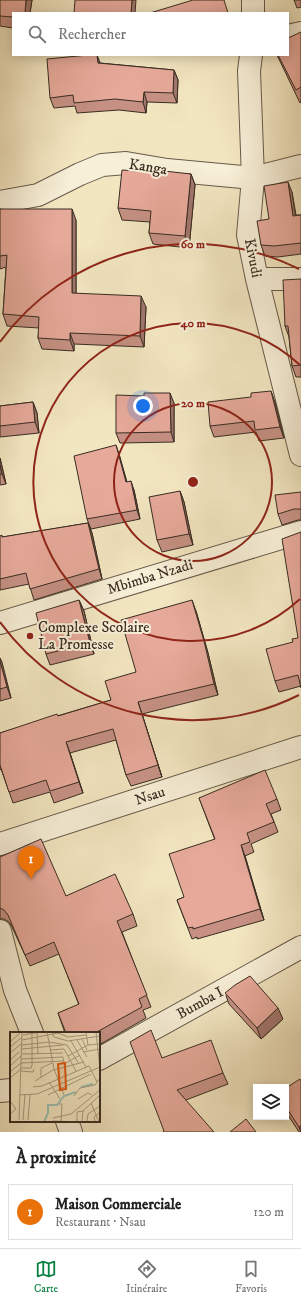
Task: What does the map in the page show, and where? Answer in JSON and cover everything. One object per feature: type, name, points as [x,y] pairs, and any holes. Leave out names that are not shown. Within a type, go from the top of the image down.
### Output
[{"type":"street","points":[[253,0],[253,12]]},
{"type":"street","points":[[289,36],[301,33]]},
{"type":"street","name":"Kivudi","points":[[250,56],[249,71],[254,178],[248,235],[257,279],[301,455]]},
{"type":"street","name":"Kanga","points":[[0,202],[38,195],[102,165],[126,163],[167,170],[254,178],[301,166]]},
{"type":"street","points":[[257,279],[301,279]]},
{"type":"street","name":"Mbimba Nzadi","points":[[0,623],[301,532]]},
{"type":"street","name":"Nsau","points":[[0,844],[301,747]]},
{"type":"street","points":[[0,931],[15,990],[32,1032]]},
{"type":"street","name":"Bumba I","points":[[100,1058],[301,947]]},
{"type":"street","points":[[0,1091],[10,1090]]},
{"type":"street","points":[[67,1122],[71,1132]]},
{"type":"building","points":[[0,0],[26,0],[25,12],[12,12],[12,17],[0,16]]},
{"type":"building","points":[[75,0],[132,0],[131,12],[74,12]]},
{"type":"building","points":[[193,0],[224,0],[228,12],[153,12]]},
{"type":"building","points":[[301,32],[301,87],[296,90],[279,56],[289,56],[289,38]]},
{"type":"building","points":[[97,56],[98,63],[174,70],[173,93],[144,92],[143,102],[115,99],[74,103],[73,95],[50,98],[47,59]]},
{"type":"building","points":[[122,170],[155,172],[155,170],[191,174],[185,236],[149,233],[151,211],[118,208]]},
{"type":"building","points":[[288,182],[293,216],[301,215],[301,243],[274,246],[261,245],[257,221],[269,219],[264,186]]},
{"type":"building","points":[[0,209],[72,209],[72,293],[141,296],[140,336],[70,333],[70,340],[38,338],[39,317],[3,314],[7,255],[0,256]]},
{"type":"building","points":[[301,279],[301,365],[292,366],[288,326],[285,326],[283,280]]},
{"type":"building","points":[[271,391],[280,427],[255,430],[254,421],[210,426],[208,402],[251,397],[251,393]]},
{"type":"building","points":[[144,393],[170,393],[171,432],[116,433],[116,395],[144,396]]},
{"type":"building","points":[[33,402],[35,422],[0,426],[0,406]]},
{"type":"building","points":[[116,445],[126,482],[131,481],[137,510],[87,519],[74,456]]},
{"type":"building","points":[[180,491],[189,534],[157,540],[149,497]]},
{"type":"building","points":[[301,492],[301,509],[294,509],[278,514],[275,495]]},
{"type":"building","points":[[88,523],[99,569],[30,589],[26,573],[0,579],[0,536],[2,535],[2,537]]},
{"type":"building","points":[[301,532],[301,688],[298,675],[275,681],[266,649],[293,642],[292,639],[298,638],[282,539]]},
{"type":"building","points":[[79,600],[90,643],[46,654],[36,613]]},
{"type":"building","points":[[192,600],[204,641],[214,684],[138,702],[158,765],[126,775],[113,729],[66,742],[79,782],[50,791],[46,780],[9,792],[0,765],[0,733],[57,714],[58,716],[111,700],[105,681],[136,672],[121,620]]},
{"type":"building","points":[[0,661],[7,687],[0,689]]},
{"type":"building","points":[[265,770],[277,799],[266,804],[274,822],[247,833],[250,842],[241,845],[260,909],[193,929],[193,927],[188,928],[177,900],[184,897],[169,854],[215,839],[199,798]]},
{"type":"building","points":[[41,839],[66,896],[115,874],[133,914],[117,921],[147,995],[139,999],[142,1007],[97,1032],[66,1032],[58,1013],[79,1004],[54,942],[25,955],[8,915],[0,908],[0,857]]},
{"type":"building","points":[[250,976],[278,1008],[257,1028],[225,993]]},
{"type":"building","points":[[151,1030],[162,1058],[211,1040],[223,1073],[177,1090],[214,1132],[163,1132],[164,1131],[130,1042]]},
{"type":"building","points":[[300,1079],[301,1126],[299,1127],[289,1112],[289,1086]]},
{"type":"building","points":[[246,1119],[256,1132],[230,1132]]},
{"type":"place","name":"Complexe Scolaire La Promesse","points":[[30,636]]},
{"type":"place","name":"Maison Commerciale","points":[[31,879]]}]
